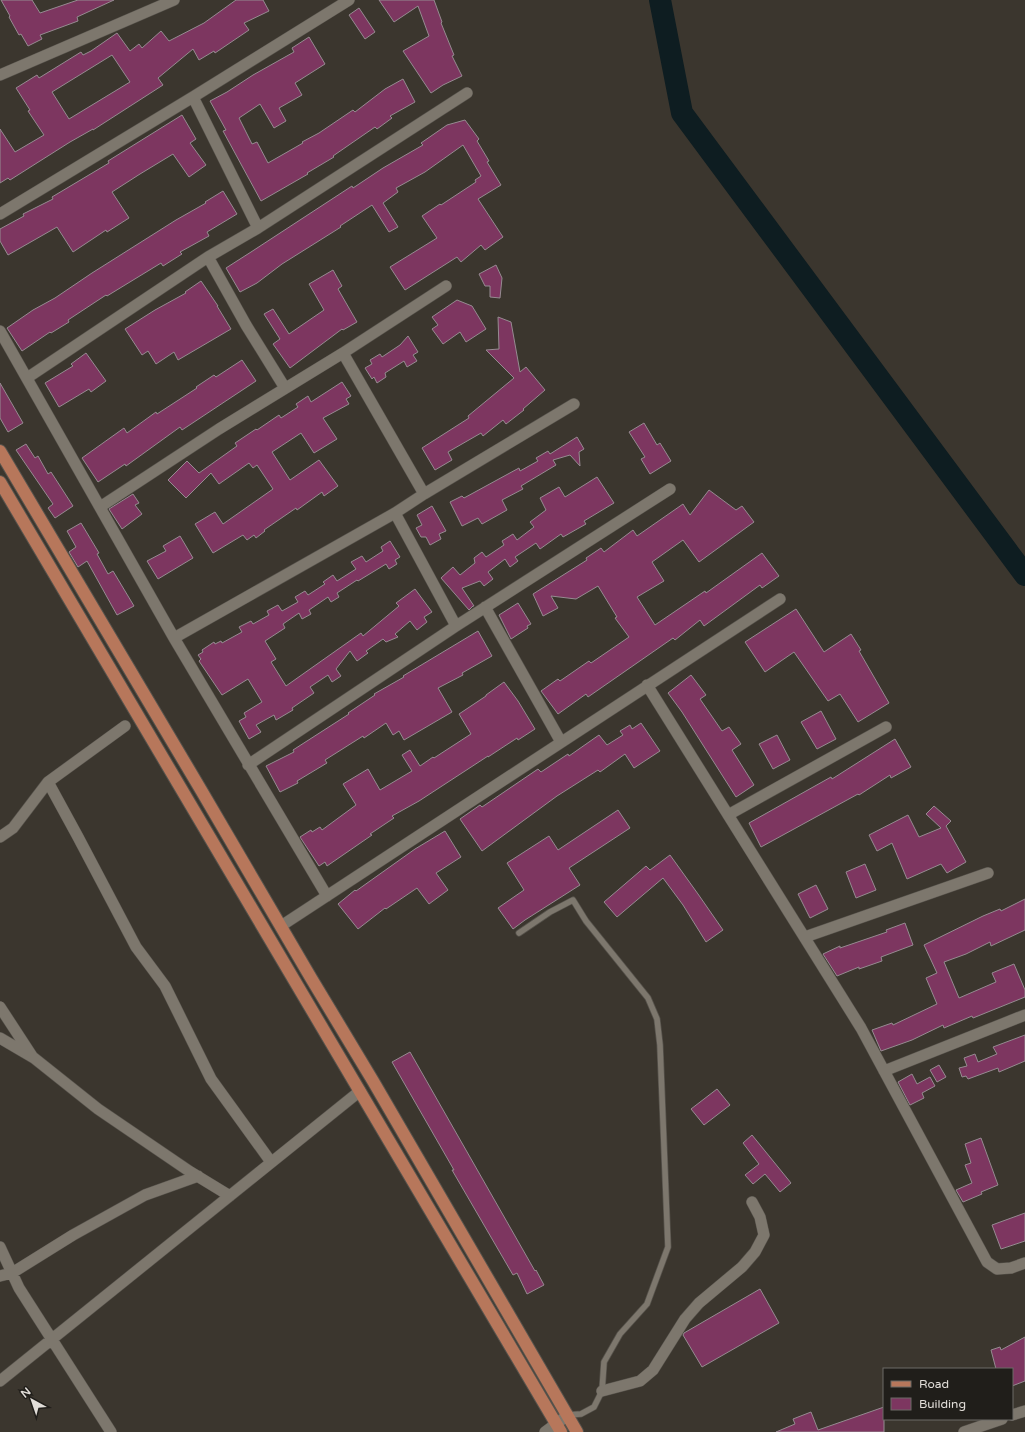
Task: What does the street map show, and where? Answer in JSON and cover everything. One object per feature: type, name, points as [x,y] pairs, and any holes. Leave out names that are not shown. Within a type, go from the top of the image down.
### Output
[{"type":"main road","points":[[0,451],[373,1081],[577,1432]]},
{"type":"main road","points":[[0,482],[559,1428]]},
{"type":"street","points":[[0,75],[174,0]]},
{"type":"street","points":[[0,214],[194,97],[349,0]]},
{"type":"street","points":[[27,378],[208,258],[258,228],[466,93]]},
{"type":"street","points":[[194,97],[258,228]]},
{"type":"street","points":[[208,258],[246,325],[285,388]]},
{"type":"street","points":[[100,507],[219,429],[343,353],[446,286]]},
{"type":"street","points":[[0,332],[174,638],[327,896]]},
{"type":"street","points":[[343,353],[424,494]]},
{"type":"street","points":[[174,638],[395,513],[574,404]]},
{"type":"street","points":[[248,765],[456,626],[670,489]]},
{"type":"street","points":[[395,513],[456,626]]},
{"type":"street","points":[[280,926],[780,599]]},
{"type":"street","points":[[485,608],[561,742]]},
{"type":"street","points":[[647,685],[861,1028],[987,1262],[997,1269],[1011,1268],[1025,1263]]},
{"type":"street","points":[[0,836],[13,828],[48,782],[125,726]]},
{"type":"street","points":[[728,815],[886,727]]},
{"type":"street","points":[[48,782],[136,947],[165,986],[211,1079],[271,1162]]},
{"type":"street","points":[[805,937],[988,873]]},
{"type":"street","points":[[0,1007],[34,1058]]},
{"type":"street","points":[[884,1071],[1025,1015]]},
{"type":"street","points":[[0,1038],[34,1058],[98,1109],[230,1196]]},
{"type":"street","points":[[0,1381],[360,1091]]},
{"type":"street","points":[[0,1276],[12,1273],[72,1235],[145,1195],[198,1176]]},
{"type":"street","points":[[602,1391],[640,1380],[653,1370],[685,1319],[699,1303],[742,1267],[755,1252],[764,1235],[760,1217],[752,1202]]},
{"type":"street","points":[[0,1247],[20,1288],[111,1432]]},
{"type":"street","points":[[1013,1416],[1025,1411]]},
{"type":"street","points":[[546,1432],[559,1428],[568,1415]]},
{"type":"street","points":[[964,1432],[999,1420]]},
{"type":"lane","points":[[519,933],[550,912],[573,900],[586,921],[648,998],[658,1019],[668,1247],[647,1304],[620,1334],[604,1362],[602,1391],[594,1407],[581,1414],[568,1415]]},
{"type":"building","points":[[1,0],[32,0],[40,13],[78,0],[114,0],[77,17],[78,21],[40,35],[42,39],[28,46],[21,34],[19,35]]},
{"type":"building","points":[[236,0],[263,0],[269,11],[244,23],[249,30],[215,53],[214,51],[199,60],[193,49],[158,78],[163,85],[93,130],[70,142],[10,180],[8,178],[0,183],[0,129],[15,152],[44,135],[28,111],[30,110],[16,88],[37,75],[39,78],[81,52],[83,55],[91,51],[117,33],[130,51],[139,44],[142,48],[161,31],[169,41],[204,23]],"holes":[[[112,55],[130,82],[69,119],[52,92]]]},
{"type":"building","points":[[379,0],[434,0],[442,22],[441,23],[454,55],[452,56],[462,76],[443,85],[431,93],[403,51],[429,36],[418,6],[394,22]]},
{"type":"building","points":[[359,8],[375,32],[365,39],[349,15]]},
{"type":"building","points":[[309,37],[325,64],[295,83],[302,95],[279,108],[286,121],[274,128],[260,104],[239,118],[252,144],[257,142],[268,163],[303,143],[302,142],[319,133],[353,110],[355,112],[385,89],[403,79],[415,102],[390,116],[392,118],[377,129],[375,127],[333,156],[334,157],[307,173],[308,174],[261,201],[223,131],[226,130],[210,101],[294,52],[292,48]]},
{"type":"building","points":[[182,115],[196,139],[190,143],[206,165],[189,177],[173,154],[112,192],[129,218],[107,232],[106,230],[73,252],[57,227],[8,255],[0,241],[0,229],[24,216],[23,214],[53,199],[52,197],[109,163],[108,161]]},
{"type":"building","points":[[465,120],[479,139],[477,141],[489,161],[487,162],[501,185],[478,199],[503,237],[485,250],[481,245],[461,262],[457,257],[405,290],[390,267],[437,238],[422,216],[476,182],[475,180],[481,176],[463,145],[425,172],[396,188],[398,192],[383,203],[398,227],[389,232],[372,205],[340,226],[341,227],[282,264],[257,283],[240,292],[226,268],[352,186],[353,188],[383,168],[423,145],[421,143],[447,125]]},
{"type":"building","points":[[223,191],[237,214],[207,232],[209,236],[180,252],[182,254],[163,266],[161,263],[107,296],[106,295],[68,320],[69,322],[51,333],[50,332],[22,351],[7,328],[33,310],[55,298],[92,273]]},
{"type":"building","points":[[496,265],[502,278],[500,298],[490,297],[490,286],[485,286],[479,274]]},
{"type":"building","points":[[333,270],[342,286],[338,289],[357,322],[343,330],[342,329],[290,368],[273,344],[280,339],[264,314],[273,309],[289,334],[324,310],[309,284]]},
{"type":"building","points":[[201,281],[231,329],[178,360],[174,352],[156,364],[148,351],[142,355],[125,329],[186,293],[185,292]]},
{"type":"building","points":[[457,300],[472,306],[486,329],[466,342],[460,332],[443,344],[432,329],[438,325],[432,317]]},
{"type":"building","points":[[498,317],[511,322],[520,372],[526,367],[545,390],[523,409],[524,410],[506,424],[503,420],[483,436],[481,433],[448,452],[452,460],[435,470],[422,448],[469,418],[468,416],[514,378],[486,350],[499,349]]},
{"type":"building","points":[[408,336],[418,352],[413,355],[417,361],[407,367],[404,361],[385,373],[386,377],[377,383],[374,377],[372,379],[365,368],[372,364],[370,360],[380,354],[382,357],[400,345]]},
{"type":"building","points":[[86,353],[106,381],[91,392],[89,389],[59,407],[45,383],[73,366],[71,364]]},
{"type":"building","points":[[242,360],[256,381],[182,430],[180,427],[126,466],[125,464],[98,482],[82,458],[124,428],[127,433],[156,412],[157,414],[197,388],[196,387],[214,375],[216,377]]},
{"type":"building","points":[[342,382],[351,396],[346,399],[349,404],[323,418],[337,439],[314,453],[301,433],[272,452],[290,480],[319,460],[338,486],[324,496],[322,492],[297,510],[296,508],[264,530],[265,531],[256,538],[254,535],[247,540],[243,535],[213,553],[195,524],[215,512],[223,524],[273,489],[257,465],[253,468],[249,463],[219,484],[211,473],[186,498],[168,480],[187,461],[199,473],[237,446],[235,443],[256,429],[257,430],[279,415],[281,418],[298,407],[296,404],[308,396],[311,402]]},
{"type":"building","points":[[0,383],[23,423],[8,432],[0,418]]},
{"type":"building","points":[[644,423],[657,445],[660,443],[671,461],[650,474],[641,459],[645,457],[629,432]]},
{"type":"building","points":[[577,437],[584,449],[579,452],[580,466],[570,455],[553,460],[556,465],[521,486],[523,489],[502,500],[507,510],[482,524],[478,518],[462,526],[450,502],[462,496],[464,498],[519,468],[520,471],[538,461],[536,458],[548,451],[550,454]]},
{"type":"building","points":[[26,444],[35,458],[38,456],[48,474],[51,472],[73,506],[55,518],[48,508],[53,504],[16,450]]},
{"type":"building","points":[[597,477],[614,503],[584,521],[586,524],[563,537],[561,534],[540,549],[536,543],[515,557],[518,561],[510,567],[505,559],[488,572],[493,579],[484,586],[480,581],[462,588],[474,606],[469,610],[441,578],[453,567],[460,575],[475,563],[474,558],[482,552],[486,557],[504,545],[502,541],[513,534],[517,540],[534,527],[530,522],[546,510],[540,498],[559,487],[565,497]]},
{"type":"building","points":[[709,490],[736,510],[742,506],[754,522],[699,562],[683,540],[652,562],[664,581],[637,597],[655,625],[705,591],[706,593],[762,553],[779,576],[762,588],[760,585],[704,626],[700,620],[675,640],[673,638],[588,697],[586,694],[558,714],[541,691],[558,679],[560,681],[589,661],[591,663],[629,637],[615,618],[617,617],[598,586],[576,599],[551,596],[558,608],[543,616],[533,594],[587,560],[586,558],[601,548],[604,552],[633,530],[637,536],[683,504],[690,515]]},
{"type":"building","points":[[133,494],[139,503],[135,505],[142,514],[122,529],[109,509]]},
{"type":"building","points":[[432,506],[446,531],[439,534],[441,539],[430,545],[426,537],[421,537],[416,528],[422,525],[417,515]]},
{"type":"building","points":[[81,523],[99,553],[97,554],[108,574],[113,571],[134,606],[117,615],[87,561],[78,567],[69,552],[76,547],[67,531]]},
{"type":"building","points":[[180,536],[193,558],[158,579],[147,561],[166,551],[163,546]]},
{"type":"building","points":[[390,541],[400,557],[395,560],[397,564],[389,569],[386,564],[337,593],[339,597],[331,602],[328,597],[309,610],[311,614],[302,619],[299,613],[283,624],[285,628],[265,641],[276,659],[271,662],[286,686],[361,633],[363,636],[399,606],[396,603],[415,589],[432,612],[424,617],[427,622],[417,630],[410,621],[395,634],[398,637],[386,642],[383,639],[366,651],[368,653],[357,661],[350,651],[336,669],[341,676],[332,682],[328,675],[310,687],[314,693],[292,708],[293,710],[276,720],[274,715],[256,725],[261,732],[249,739],[239,721],[246,717],[244,713],[262,702],[248,679],[222,695],[199,661],[201,659],[198,655],[203,652],[202,650],[214,642],[215,644],[221,641],[222,643],[242,632],[239,627],[251,621],[253,624],[269,615],[267,611],[278,605],[282,611],[298,602],[295,597],[305,591],[308,595],[325,584],[323,582],[333,575],[337,581],[356,569],[351,562],[362,556],[366,562],[383,551],[381,547]]},
{"type":"building","points":[[518,603],[531,624],[527,626],[528,628],[511,639],[499,615]]},
{"type":"building","points":[[796,609],[824,652],[851,634],[889,703],[858,722],[840,694],[828,701],[794,652],[765,672],[745,642]]},
{"type":"building","points":[[478,631],[492,656],[462,673],[463,675],[438,688],[452,712],[404,740],[399,731],[393,735],[386,723],[364,738],[363,736],[325,760],[327,763],[297,781],[298,783],[280,792],[266,766],[294,752],[293,750],[349,714],[348,713],[375,695],[374,694]]},
{"type":"building","points":[[691,675],[706,695],[700,699],[722,731],[729,727],[741,744],[732,750],[754,785],[736,797],[682,712],[668,693]]},
{"type":"building","points":[[504,682],[518,701],[535,729],[518,740],[517,738],[419,801],[392,816],[394,818],[370,834],[372,835],[327,866],[325,862],[319,866],[300,837],[311,830],[312,832],[320,827],[322,830],[356,805],[343,784],[368,769],[380,790],[412,771],[402,755],[410,750],[420,766],[433,757],[434,758],[471,734],[459,714]]},
{"type":"building","points":[[821,711],[836,739],[817,749],[801,722]]},
{"type":"building","points":[[641,723],[660,751],[634,768],[625,754],[600,772],[598,770],[557,796],[482,851],[460,819],[480,805],[482,807],[538,769],[541,772],[568,754],[569,756],[599,735],[607,745],[623,735],[620,731],[630,725],[632,729]]},
{"type":"building","points":[[777,735],[790,760],[773,769],[759,744]]},
{"type":"building","points":[[895,739],[911,767],[891,778],[890,775],[859,795],[858,794],[761,847],[749,823],[831,777],[832,779]]},
{"type":"building","points":[[934,806],[951,821],[946,826],[966,862],[947,873],[941,864],[907,879],[892,843],[877,851],[869,835],[908,815],[919,837],[941,828],[926,814]]},
{"type":"building","points":[[618,810],[630,828],[569,868],[580,885],[513,929],[498,908],[524,890],[507,863],[549,836],[558,850]]},
{"type":"building","points":[[445,831],[461,857],[436,873],[448,890],[429,904],[417,888],[386,909],[385,908],[358,929],[338,904],[355,890],[356,891],[415,849]]},
{"type":"building","points":[[670,855],[723,930],[706,942],[683,905],[663,878],[617,917],[604,902],[646,866],[650,870]]},
{"type":"building","points":[[865,864],[876,890],[856,898],[846,872]]},
{"type":"building","points":[[816,885],[828,909],[810,918],[798,894]]},
{"type":"building","points":[[1025,899],[1025,930],[991,946],[990,942],[966,954],[944,962],[959,998],[996,982],[992,973],[1014,964],[1025,990],[1025,997],[944,1028],[943,1025],[912,1040],[881,1051],[872,1030],[892,1023],[893,1025],[937,1004],[926,978],[937,973],[924,945],[983,916],[1000,909],[1001,911]]},
{"type":"building","points":[[905,923],[913,945],[881,957],[882,961],[859,969],[859,967],[837,976],[823,954],[840,946],[840,948],[887,932],[886,930]]},
{"type":"building","points":[[1025,1035],[1025,1061],[999,1072],[998,1068],[968,1079],[966,1076],[962,1077],[959,1068],[967,1066],[964,1058],[975,1054],[978,1062],[997,1054],[993,1047]]},
{"type":"building","points":[[410,1052],[544,1285],[527,1294],[517,1273],[513,1275],[392,1062]]},
{"type":"building","points":[[939,1065],[946,1077],[937,1082],[930,1070]]},
{"type":"building","points":[[912,1074],[917,1084],[930,1077],[935,1086],[922,1093],[924,1098],[910,1105],[898,1082]]},
{"type":"building","points":[[717,1089],[730,1105],[704,1125],[691,1109]]},
{"type":"building","points":[[752,1135],[791,1183],[780,1192],[765,1174],[753,1184],[745,1175],[759,1164],[743,1143]]},
{"type":"building","points":[[981,1138],[998,1185],[963,1202],[956,1190],[972,1183],[965,1165],[971,1163],[965,1144]]},
{"type":"building","points":[[1025,1213],[1025,1241],[1001,1249],[992,1225]]},
{"type":"building","points":[[760,1289],[779,1323],[702,1367],[683,1335],[684,1333]]},
{"type":"building","points":[[1025,1337],[1025,1381],[1013,1386],[1013,1368],[996,1368],[991,1350],[1000,1347],[1001,1350]]},
{"type":"building","points":[[883,1407],[884,1432],[776,1432],[795,1424],[793,1419],[811,1412],[818,1430]]},
{"type":"waterway","points":[[660,0],[682,113],[1025,575]]}]
